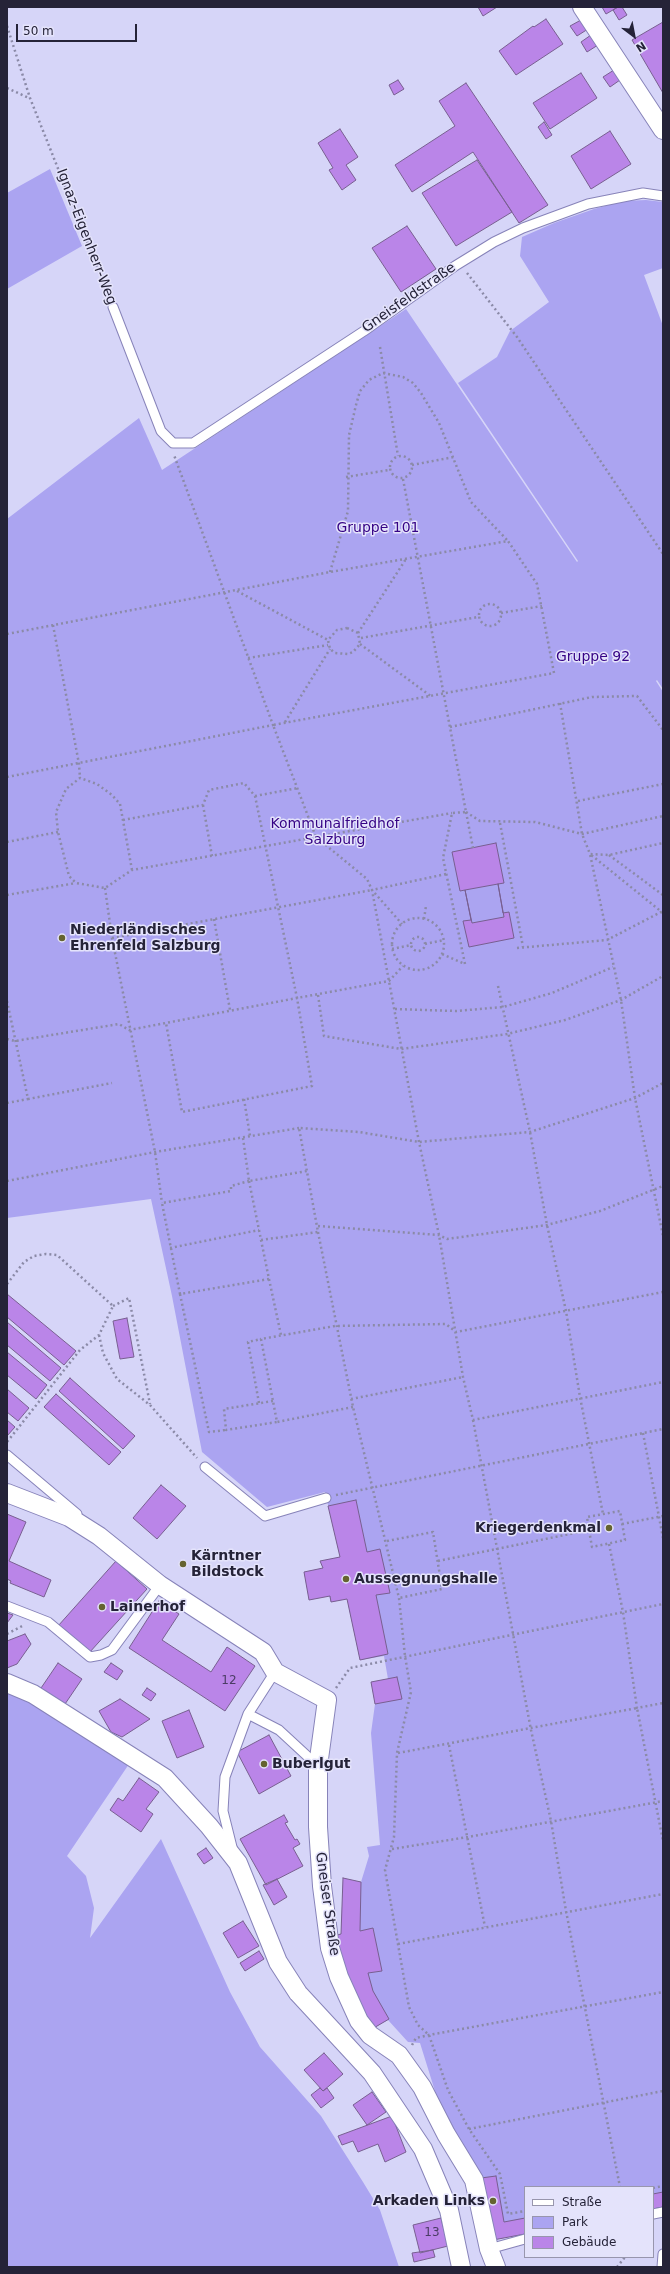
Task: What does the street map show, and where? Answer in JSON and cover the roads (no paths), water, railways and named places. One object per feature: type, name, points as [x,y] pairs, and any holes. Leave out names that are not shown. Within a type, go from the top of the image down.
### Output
[{"type":"street","points":[[582,7],[663,130]]},
{"type":"street","points":[[7,1493],[69,1517],[125,1556],[160,1585],[262,1652],[275,1672]]},
{"type":"street","name":"Gneiser Straße","points":[[275,1672],[327,1700],[318,1766],[318,1827],[322,1886],[330,1948],[339,1976],[354,2013],[364,2028],[370,2035],[399,2055],[422,2087],[446,2134],[474,2180],[489,2249],[496,2267]]},
{"type":"street","points":[[7,1684],[33,1694],[165,1778],[209,1826],[238,1863],[278,1962],[298,1993],[372,2073],[423,2149],[449,2210],[461,2267]]},
{"type":"lane","name":"Gneisfeldstraße","points":[[173,443],[193,443],[364,330],[459,263],[494,242],[523,228],[588,204],[643,193],[663,196]]},
{"type":"lane","name":"Ignaz-Eigenherr-Weg","points":[[113,307],[161,431],[173,443]]},
{"type":"lane","points":[[7,1455],[125,1556]]},
{"type":"lane","points":[[205,1467],[265,1516],[326,1498]]},
{"type":"lane","points":[[7,1606],[48,1622],[90,1657],[101,1655],[112,1650],[160,1585]]},
{"type":"lane","points":[[238,1863],[228,1839],[223,1811],[225,1777],[248,1714],[275,1672]]},
{"type":"lane","points":[[248,1714],[279,1730],[318,1766]]},
{"type":"lane","points":[[489,2249],[524,2239]]},
{"type":"lane","points":[[662,2267],[663,2254]]},
{"type":"place","name":"Niederländisches Ehrenfeld Salzburg","points":[[62,938]]},
{"type":"place","name":"Kriegerdenkmal","points":[[609,1528]]},
{"type":"place","name":"Kärntner Bildstock","points":[[183,1564]]},
{"type":"place","name":"Aussegnungshalle","points":[[346,1579]]},
{"type":"place","name":"Lainerhof","points":[[102,1607]]},
{"type":"place","name":"Buberlgut","points":[[264,1764]]},
{"type":"place","name":"Arkaden Links","points":[[493,2201]]},
{"type":"park label","name":"Gruppe 101","points":[[378,528]]},
{"type":"park label","name":"Gruppe 92","points":[[593,657]]},
{"type":"park label","name":"Kommunalfriedhof Salzburg","points":[[335,832]]}]
